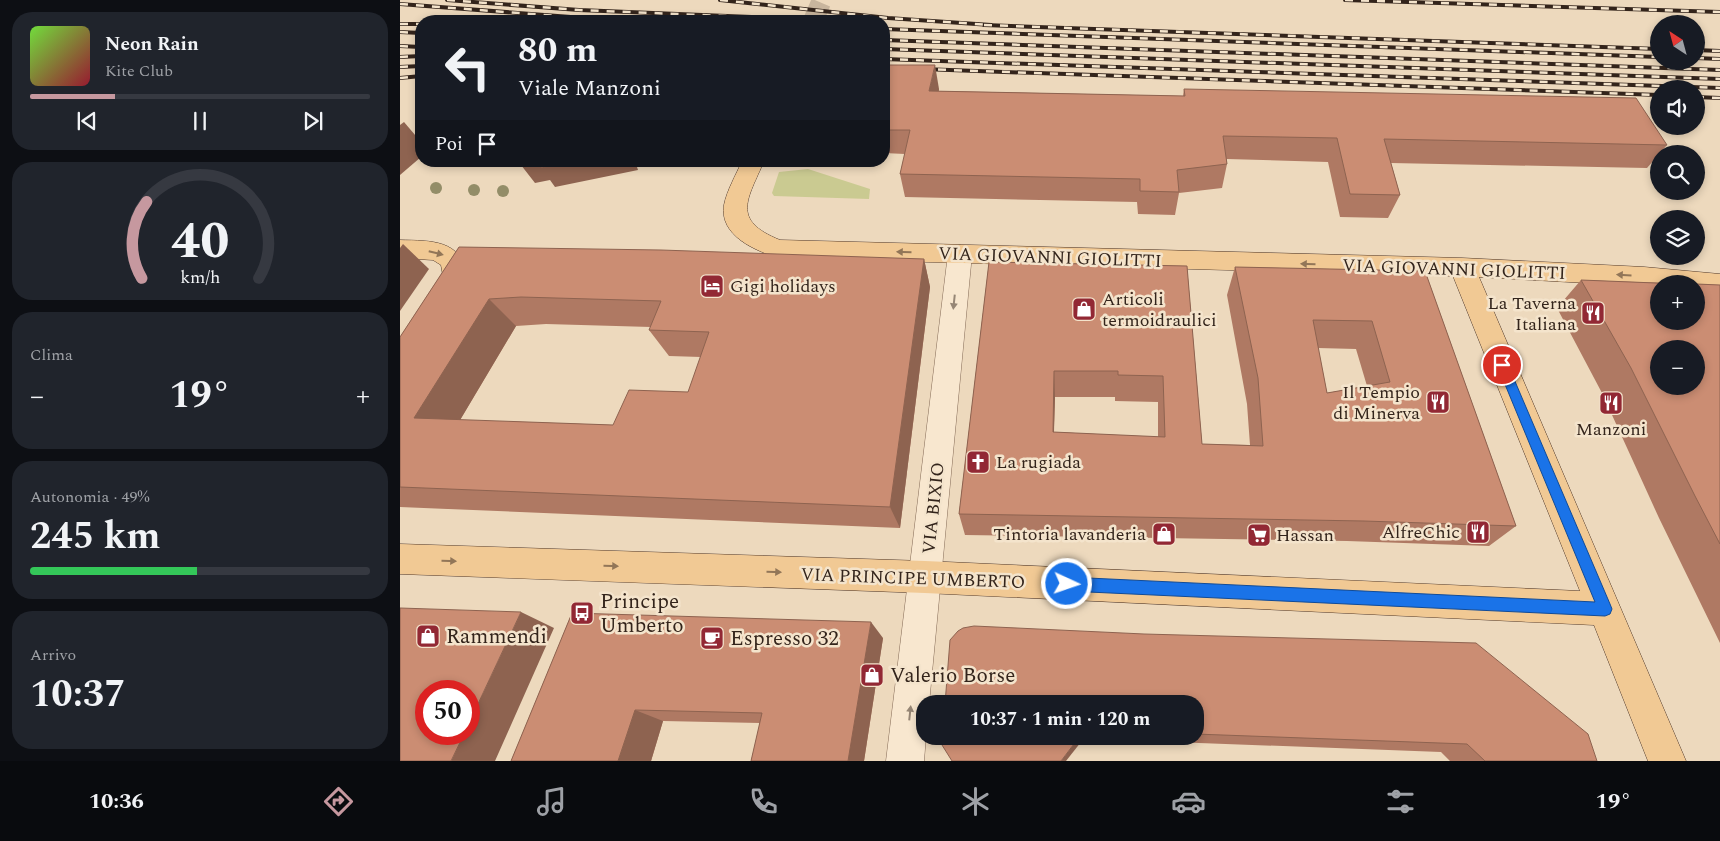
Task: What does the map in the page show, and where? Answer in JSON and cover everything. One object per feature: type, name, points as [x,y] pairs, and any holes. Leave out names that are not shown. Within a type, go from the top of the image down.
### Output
[{"type":"main road","points":[[751,167],[736,201],[734,210],[740,225],[746,232],[756,240],[779,249]]},
{"type":"main road","name":"VIA GIOVANNI GIOLITTI","points":[[779,249],[1462,267],[1644,276],[1720,283]]},
{"type":"main road","points":[[400,250],[431,251],[443,254],[450,259],[456,277],[436,308]]},
{"type":"main road","points":[[1462,267],[1667,761]]},
{"type":"main road","name":"VIA PRINCIPE UMBERTO","points":[[400,559],[925,577],[1605,609]]},
{"type":"street","name":"VIA GIOVANNI GIOLITTI","points":[[745,256],[779,249]]},
{"type":"street","name":"VIA BIXIO","points":[[905,761],[960,254]]},
{"type":"street","points":[[456,277],[479,264]]},
{"type":"green space","points":[[808,169],[870,189],[869,199],[774,196],[772,193],[779,172]]},
{"type":"building","points":[[890,65],[935,65],[929,91],[1185,96],[1184,89],[1636,98],[1650,119],[1650,135],[1660,135],[1667,145],[1384,139],[1400,195],[1350,194],[1337,138],[1223,136],[1227,164],[1177,170],[1179,192],[1140,191],[1140,179],[900,174],[910,130],[890,130]]},
{"type":"building","points":[[459,247],[661,250],[924,259],[890,507],[400,487],[400,337]],"holes":[[[521,297],[661,301],[649,330],[709,332],[688,392],[629,390],[613,425],[414,418],[489,299]]]},
{"type":"building","points":[[989,262],[1187,266],[1202,444],[1263,446],[1258,378],[1235,267],[1425,271],[1516,526],[1364,521],[959,514]],"holes":[[[1313,320],[1372,321],[1390,382],[1327,393]],[[1054,371],[1118,371],[1118,375],[1163,376],[1165,437],[1053,432]]]},
{"type":"building","points":[[1581,280],[1650,283],[1650,330],[1705,330],[1705,284],[1720,285],[1720,544],[1631,368]]},
{"type":"building","points":[[400,608],[521,612],[480,700],[480,680],[415,680],[415,745],[459,745],[451,761],[400,761]]},
{"type":"building","points":[[572,613],[871,622],[848,761],[751,761],[762,713],[635,710],[618,761],[511,761]]},
{"type":"building","points":[[974,626],[1144,634],[1476,643],[1588,734],[1597,761],[1485,761],[1467,744],[1204,734],[1204,695],[946,695],[950,640],[963,628]]},
{"type":"building","points":[[942,745],[1073,745],[1061,761],[952,761]]},
{"type":"tunnel","points":[[816,15],[822,0]]},
{"type":"railway","points":[[447,0],[579,10],[701,15]]},
{"type":"railway","points":[[720,0],[860,15]]},
{"type":"railway","points":[[1345,0],[1720,12]]},
{"type":"railway","points":[[400,4],[545,15]]},
{"type":"railway","points":[[890,18],[991,25]]},
{"type":"railway","points":[[400,24],[415,24]]},
{"type":"railway","points":[[984,25],[1650,49]]},
{"type":"railway","points":[[890,29],[1650,57]]},
{"type":"railway","points":[[400,32],[415,33]]},
{"type":"railway","points":[[890,40],[1720,70]]},
{"type":"railway","points":[[400,46],[415,47]]},
{"type":"railway","points":[[890,49],[1720,79]]},
{"type":"railway","points":[[1705,50],[1720,51]]},
{"type":"railway","points":[[400,57],[415,56]]},
{"type":"railway","points":[[1705,58],[1720,59]]},
{"type":"railway","points":[[890,59],[1720,88]]},
{"type":"railway","points":[[400,67],[415,66]]},
{"type":"railway","points":[[922,69],[1650,95]]},
{"type":"railway","points":[[400,78],[415,77]]},
{"type":"railway","points":[[1705,97],[1720,98]]},
{"type":"place","name":"Gigi holidays","points":[[712,286]]},
{"type":"place","name":"Articoli termoidraulici","points":[[1084,309]]},
{"type":"place","name":"La Taverna Italiana","points":[[1593,313]]},
{"type":"place","name":"Il Tempio di Minerva","points":[[1438,402]]},
{"type":"place","name":"Manzoni","points":[[1611,403]]},
{"type":"place","name":"La rugiada","points":[[978,462]]},
{"type":"place","name":"AlfreChic","points":[[1478,532]]},
{"type":"place","name":"Tintoria lavanderia","points":[[1164,534]]},
{"type":"place","name":"Hassan","points":[[1259,535]]},
{"type":"place","name":"Principe Umberto","points":[[582,613]]},
{"type":"place","name":"Rammendi","points":[[428,636]]},
{"type":"place","name":"Espresso 32","points":[[712,638]]},
{"type":"place","name":"Valerio Borse","points":[[872,675]]},
{"type":"route","points":[[1067,584],[1605,609],[1502,365]]}]
